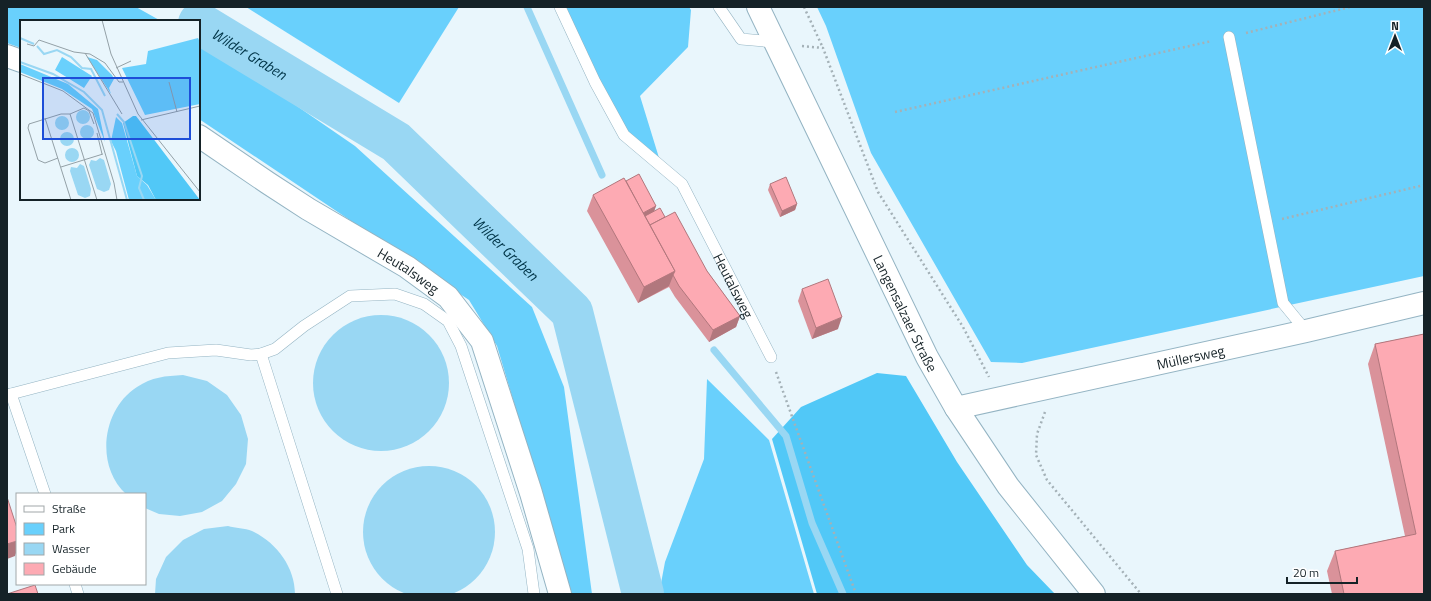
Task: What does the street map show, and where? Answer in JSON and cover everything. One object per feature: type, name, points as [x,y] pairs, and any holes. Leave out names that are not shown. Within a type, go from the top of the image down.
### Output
[{"type":"street","name":"Langensalzaer Straße","points":[[758,7],[927,357],[956,408],[1008,486],[1094,594]]},
{"type":"street","points":[[7,56],[20,61]]},
{"type":"street","name":"Heutalsweg","points":[[200,137],[302,206],[407,267],[448,297],[482,341],[531,493],[560,594]]},
{"type":"street","name":"Müllersweg","points":[[956,408],[1306,331],[1424,303]]},
{"type":"lane","name":"Heutalsweg","points":[[560,7],[595,82],[624,135],[682,184],[771,357]]},
{"type":"lane","points":[[719,7],[741,39],[774,42]]},
{"type":"lane","points":[[1229,37],[1283,303],[1306,331]]},
{"type":"lane","points":[[45,493],[9,395],[168,353],[216,350],[251,355],[261,354],[275,349],[304,326],[350,296],[395,294],[424,304],[448,321],[461,346],[528,549],[534,594]]},
{"type":"lane","points":[[261,354],[337,594]]},
{"type":"path","points":[[804,7],[823,48],[878,192],[963,327],[1000,399]]},
{"type":"path","points":[[896,112],[1229,37],[1340,8],[1350,7]]},
{"type":"path","points":[[774,42],[823,48]]},
{"type":"path","points":[[1267,222],[1424,185]]},
{"type":"path","points":[[771,357],[856,594]]},
{"type":"path","points":[[1054,387],[1037,434],[1036,455],[1047,480],[1141,594]]},
{"type":"green space","points":[[7,7],[136,7],[159,20],[20,20],[20,48],[7,43]]},
{"type":"green space","points":[[246,7],[459,7],[399,103]]},
{"type":"green space","points":[[563,7],[689,7],[691,10],[688,47],[640,96],[660,161],[628,133],[595,72]]},
{"type":"green space","points":[[817,7],[1424,7],[1424,276],[1022,363],[991,362],[871,153],[826,26]]},
{"type":"green space","points":[[200,44],[236,64],[355,146],[532,307],[564,387],[592,594],[571,594],[497,346],[469,300],[200,120]]},
{"type":"green space","points":[[707,379],[769,440],[814,594],[659,594],[665,562],[704,459]]},
{"type":"shaded area","points":[[877,373],[906,376],[957,462],[1027,565],[1055,594],[817,594],[772,439],[801,407]]},
{"type":"water","points":[[374,315],[388,315],[407,320],[429,335],[444,357],[448,370],[448,396],[444,409],[429,431],[407,446],[388,451],[374,451],[355,446],[333,431],[318,409],[313,390],[313,376],[318,357],[333,335],[355,320]]},
{"type":"water","points":[[183,375],[207,381],[227,395],[241,415],[248,439],[246,464],[236,484],[222,501],[202,512],[180,516],[159,514],[146,508],[146,493],[125,493],[116,482],[110,469],[107,454],[107,438],[110,423],[116,409],[125,397],[137,387],[153,379]]},
{"type":"water","points":[[436,466],[448,468],[460,473],[476,485],[488,501],[493,513],[495,532],[493,551],[488,563],[476,579],[460,591],[448,596],[422,598],[410,596],[398,591],[382,579],[370,563],[365,551],[363,525],[365,513],[370,501],[382,485],[398,473],[410,468]]},
{"type":"water","points":[[228,526],[252,531],[269,542],[276,549],[288,565],[292,574],[295,594],[155,594],[156,579],[166,557],[183,540],[204,529]]},
{"type":"building","points":[[639,174],[656,206],[643,213],[626,181]]},
{"type":"building","points":[[786,177],[797,204],[782,211],[770,184]]},
{"type":"building","points":[[624,178],[675,271],[644,287],[593,195]]},
{"type":"building","points":[[660,208],[665,217],[650,225],[645,216]]},
{"type":"building","points":[[675,212],[707,271],[740,316],[713,330],[679,286],[673,275],[675,271],[650,225]]},
{"type":"building","points":[[828,279],[842,317],[816,328],[802,289]]},
{"type":"building","points":[[1424,334],[1424,594],[1344,594],[1335,551],[1416,534],[1375,344]]},
{"type":"building","points":[[7,497],[16,525],[16,541],[7,544]]},
{"type":"building","points":[[35,585],[38,594],[7,594]]},
{"type":"waterway","points":[[527,7],[602,175]]},
{"type":"waterway","name":"Wilder Graben","points":[[200,24],[396,142],[572,312],[643,594]]},
{"type":"waterway","points":[[714,350],[786,436],[812,523],[843,594]]}]
